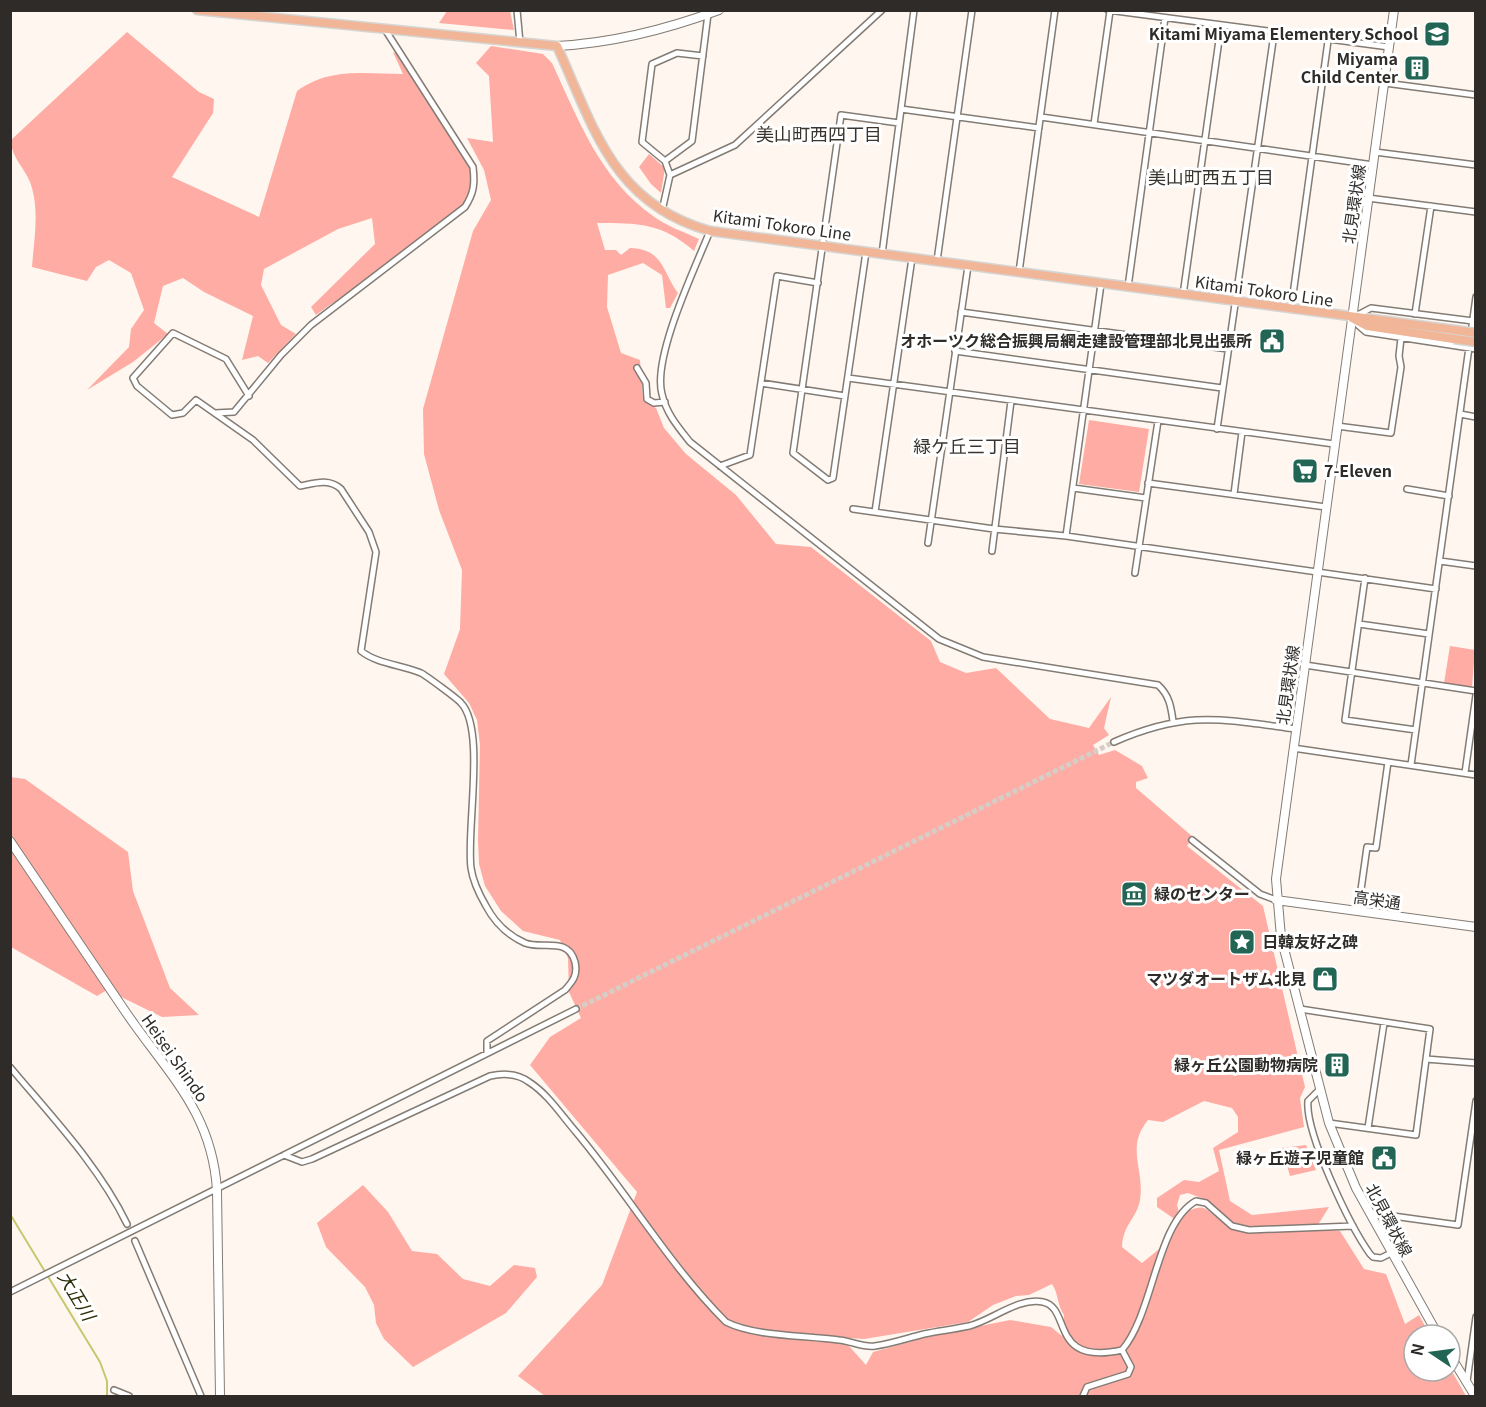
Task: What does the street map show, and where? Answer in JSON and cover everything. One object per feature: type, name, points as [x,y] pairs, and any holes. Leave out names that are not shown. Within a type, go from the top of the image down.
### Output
[{"type":"main road","points":[[197,10],[386,31],[557,46],[601,44],[637,36],[719,10]]},
{"type":"main road","name":"北見環状線","points":[[1395,10],[1293,748],[1276,879],[1276,900],[1281,937],[1329,1123],[1356,1188],[1431,1323]]},
{"type":"main road","name":"Kitami Tokoro Line","points":[[557,46],[611,161],[630,186],[662,211],[710,231],[1351,318],[1369,317],[1454,334],[1476,333]]},
{"type":"main road","name":"Kitami Tokoro Line","points":[[1454,334],[1473,346]]},
{"type":"main road","name":"Heisei Shindo","points":[[10,841],[198,1113],[213,1155],[217,1190],[220,1396]]},
{"type":"main road","name":"高栄通","points":[[1276,900],[1476,927]]},
{"type":"main road","points":[[1462,1375],[1475,1396]]},
{"type":"street","points":[[517,10],[519,42]]},
{"type":"street","points":[[670,175],[735,145],[882,10]]},
{"type":"street","points":[[882,254],[914,10]]},
{"type":"street","points":[[937,261],[972,10]]},
{"type":"street","points":[[1019,272],[1055,10]]},
{"type":"street","points":[[1176,19],[1177,10]]},
{"type":"street","points":[[1094,124],[1109,11],[1328,41],[1389,47]]},
{"type":"street","points":[[665,161],[692,141],[708,14]]},
{"type":"street","points":[[1128,287],[1165,18]]},
{"type":"street","points":[[1183,295],[1221,26]]},
{"type":"street","points":[[215,413],[234,412],[282,355],[311,325],[465,207],[474,191],[473,167],[386,31]]},
{"type":"street","points":[[1217,429],[1274,34]]},
{"type":"street","points":[[1291,310],[1328,41]]},
{"type":"street","points":[[662,211],[670,175],[665,161],[642,141],[652,64],[677,53],[703,56]]},
{"type":"street","points":[[1385,83],[1476,95]]},
{"type":"street","points":[[901,108],[1039,128]]},
{"type":"street","points":[[866,252],[833,478],[828,480],[793,453],[841,115],[899,123]]},
{"type":"street","points":[[1041,117],[1373,165]]},
{"type":"street","points":[[1375,152],[1476,165]]},
{"type":"street","points":[[1368,198],[1476,212]]},
{"type":"street","points":[[1415,314],[1431,206]]},
{"type":"street","points":[[710,231],[666,347],[660,372],[661,394],[672,421],[690,442],[939,639],[983,657],[1158,685],[1170,702],[1173,721]]},
{"type":"street","points":[[875,512],[912,258]]},
{"type":"street","points":[[928,543],[968,266]]},
{"type":"street","points":[[720,466],[750,454],[777,276],[818,283]]},
{"type":"street","points":[[1065,536],[1101,284]]},
{"type":"street","points":[[1411,765],[1460,414],[1473,346],[1476,297]]},
{"type":"street","points":[[1473,346],[1366,332],[1351,318],[1371,308],[1474,321]]},
{"type":"street","points":[[962,312],[1228,349]]},
{"type":"street","points":[[249,396],[226,359],[173,333],[133,378],[137,386],[172,415],[183,413],[196,400],[253,440],[300,486],[324,482],[334,483],[341,489],[369,532],[376,552],[362,651],[424,674],[461,702],[472,725],[470,857],[471,872],[478,892],[491,916],[513,938],[528,944],[550,944],[566,948],[573,956],[576,974],[565,990],[491,1037],[486,1044],[487,1053]]},
{"type":"street","points":[[1337,426],[1391,434],[1401,367],[1399,356],[1401,338]]},
{"type":"street","points":[[955,351],[1222,388]]},
{"type":"street","points":[[637,368],[646,383],[647,399],[654,403],[665,402]]},
{"type":"street","points":[[848,378],[1158,422],[1334,444]]},
{"type":"street","points":[[761,383],[845,396]]},
{"type":"street","points":[[992,551],[1011,401]]},
{"type":"street","points":[[1460,414],[1476,417]]},
{"type":"street","points":[[1135,573],[1158,422]]},
{"type":"street","points":[[1234,494],[1242,432]]},
{"type":"street","points":[[1148,483],[1326,507]]},
{"type":"street","points":[[1073,488],[1146,498]]},
{"type":"street","points":[[1407,489],[1449,496]]},
{"type":"street","points":[[853,509],[1139,546],[1436,589]]},
{"type":"street","points":[[1440,561],[1476,566]]},
{"type":"street","points":[[1365,578],[1345,720],[1416,730]]},
{"type":"street","points":[[1359,624],[1429,634]]},
{"type":"street","points":[[1305,666],[1476,693],[1465,773]]},
{"type":"street","points":[[1114,742],[1148,727],[1173,721],[1225,720],[1296,729]]},
{"type":"street","points":[[1293,748],[1476,775]]},
{"type":"street","points":[[1358,911],[1367,847],[1376,848],[1388,762]]},
{"type":"street","points":[[1192,840],[1260,894],[1276,900]]},
{"type":"street","points":[[10,1292],[576,1009]]},
{"type":"street","points":[[1300,1009],[1430,1029],[1416,1135],[1329,1123]]},
{"type":"street","points":[[1368,1128],[1384,1023]]},
{"type":"street","points":[[1426,1059],[1476,1063]]},
{"type":"street","points":[[10,1067],[95,1173],[116,1202],[127,1224]]},
{"type":"street","points":[[284,1155],[302,1162],[312,1159],[490,1076],[510,1074],[537,1087],[606,1168],[647,1227],[685,1274],[721,1317],[733,1326],[876,1346],[970,1326],[1017,1306],[1045,1302],[1056,1314],[1071,1342],[1079,1348],[1091,1354],[1122,1350],[1136,1330],[1167,1239],[1184,1210],[1196,1201],[1206,1203],[1232,1226],[1249,1230],[1353,1226]]},
{"type":"street","points":[[1319,1090],[1308,1101],[1308,1117],[1332,1180],[1353,1226],[1372,1257],[1381,1258],[1391,1253]]},
{"type":"street","points":[[1371,1213],[1458,1225],[1476,1101]]},
{"type":"street","points":[[135,1241],[201,1396]]},
{"type":"street","points":[[1467,1383],[1476,1317]]},
{"type":"street","points":[[1083,1396],[1087,1387],[1128,1374],[1131,1367],[1122,1350]]},
{"type":"street","points":[[114,1390],[129,1396]]},
{"type":"shaded area","points":[[447,11],[510,11],[514,30],[439,23]]},
{"type":"shaded area","points":[[127,32],[199,92],[214,99],[213,113],[172,177],[259,217],[297,91],[310,83],[335,75],[348,73],[403,74],[393,52],[400,55],[472,170],[473,189],[466,201],[428,235],[316,315],[311,307],[375,244],[372,218],[338,229],[264,269],[261,285],[281,325],[296,334],[268,363],[258,356],[242,360],[253,316],[204,292],[183,278],[163,286],[154,323],[168,334],[133,362],[87,390],[129,347],[131,329],[144,310],[131,273],[109,260],[96,267],[87,281],[32,267],[36,224],[35,203],[30,182],[15,157],[11,140]]},
{"type":"shaded area","points":[[491,46],[543,54],[552,63],[592,147],[619,184],[658,220],[699,239],[694,251],[660,230],[637,224],[597,223],[605,250],[616,250],[621,255],[630,248],[650,252],[661,263],[678,293],[670,308],[666,308],[662,275],[643,263],[608,275],[607,307],[621,353],[640,360],[643,400],[656,408],[664,428],[686,454],[736,495],[776,544],[811,547],[931,641],[940,662],[966,673],[996,668],[1050,719],[1089,728],[1111,697],[1104,728],[1109,735],[1093,745],[1099,755],[1115,750],[1142,766],[1148,778],[1136,782],[1136,788],[1193,837],[1187,846],[1263,906],[1305,1087],[1300,1098],[1304,1127],[1219,1150],[1230,1201],[1252,1215],[1329,1207],[1316,1228],[1340,1231],[1364,1269],[1386,1274],[1405,1323],[1402,1323],[1402,1383],[1459,1383],[1466,1396],[545,1396],[518,1376],[602,1285],[637,1192],[530,1065],[550,1037],[581,1018],[569,992],[568,958],[560,940],[523,931],[501,911],[485,886],[479,864],[480,745],[477,720],[469,703],[444,674],[460,629],[462,570],[439,510],[424,454],[423,409],[473,231],[491,200],[484,170],[467,138],[493,142],[489,76],[476,63]],"holes":[[[1204,1101],[1232,1108],[1238,1117],[1238,1132],[1213,1148],[1219,1171],[1199,1182],[1184,1180],[1157,1198],[1157,1207],[1173,1218],[1169,1241],[1142,1263],[1122,1247],[1125,1232],[1140,1200],[1137,1149],[1141,1130],[1148,1120],[1163,1122]],[[1188,1193],[1204,1199],[1219,1212],[1216,1217],[1202,1208],[1179,1213],[1177,1205],[1180,1195]],[[1052,1284],[1064,1315],[1062,1336],[1051,1327],[1010,1320],[931,1336],[873,1352],[866,1365],[849,1346],[848,1338],[864,1339],[968,1322],[993,1305],[1016,1296],[1029,1295]]]},
{"type":"shaded area","points":[[649,154],[665,168],[661,193],[651,184],[639,167]]},
{"type":"shaded area","points":[[1089,420],[1149,429],[1139,492],[1079,484]]},
{"type":"shaded area","points":[[1450,646],[1475,650],[1472,687],[1444,683]]},
{"type":"shaded area","points":[[10,777],[25,779],[128,852],[133,891],[170,988],[199,1015],[162,1017],[107,990],[97,996],[11,947]]},
{"type":"shaded area","points":[[1306,1145],[1316,1170],[1290,1176],[1282,1148]]},
{"type":"shaded area","points":[[363,1185],[388,1212],[412,1251],[437,1254],[463,1279],[490,1286],[514,1265],[535,1268],[537,1277],[506,1313],[413,1367],[384,1339],[376,1323],[374,1305],[365,1287],[326,1247],[317,1223]]},
{"type":"shaded area","points":[[1419,1315],[1423,1323],[1407,1323]]},
{"type":"waterway","name":"大正川","points":[[10,1214],[100,1362],[107,1381],[107,1396]]},
{"type":"tunnel","points":[[576,1009],[1114,742]]},
{"type":"tunnel","points":[[127,1224],[135,1241]]},
{"type":"place","name":"Kitami Miyama Elementery School","points":[[1437,34]]},
{"type":"place","name":"Miyama Child Center","points":[[1417,68]]},
{"type":"place","name":"オホーツク総合振興局網走建設管理部北見出張所","points":[[1272,341]]},
{"type":"place","name":"7-Eleven","points":[[1305,471]]},
{"type":"place","name":"緑のセンター","points":[[1134,894]]},
{"type":"place","name":"日韓友好之碑","points":[[1242,942]]},
{"type":"place","name":"マツダオートザム北見","points":[[1325,979]]},
{"type":"place","name":"緑ヶ丘公園動物病院","points":[[1337,1065]]},
{"type":"place","name":"緑ヶ丘遊子児童館","points":[[1384,1158]]},
{"type":"district","name":"美山町西四丁目","points":[[819,135]]},
{"type":"district","name":"美山町西五丁目","points":[[1211,178]]},
{"type":"district","name":"緑ケ丘三丁目","points":[[967,447]]}]
